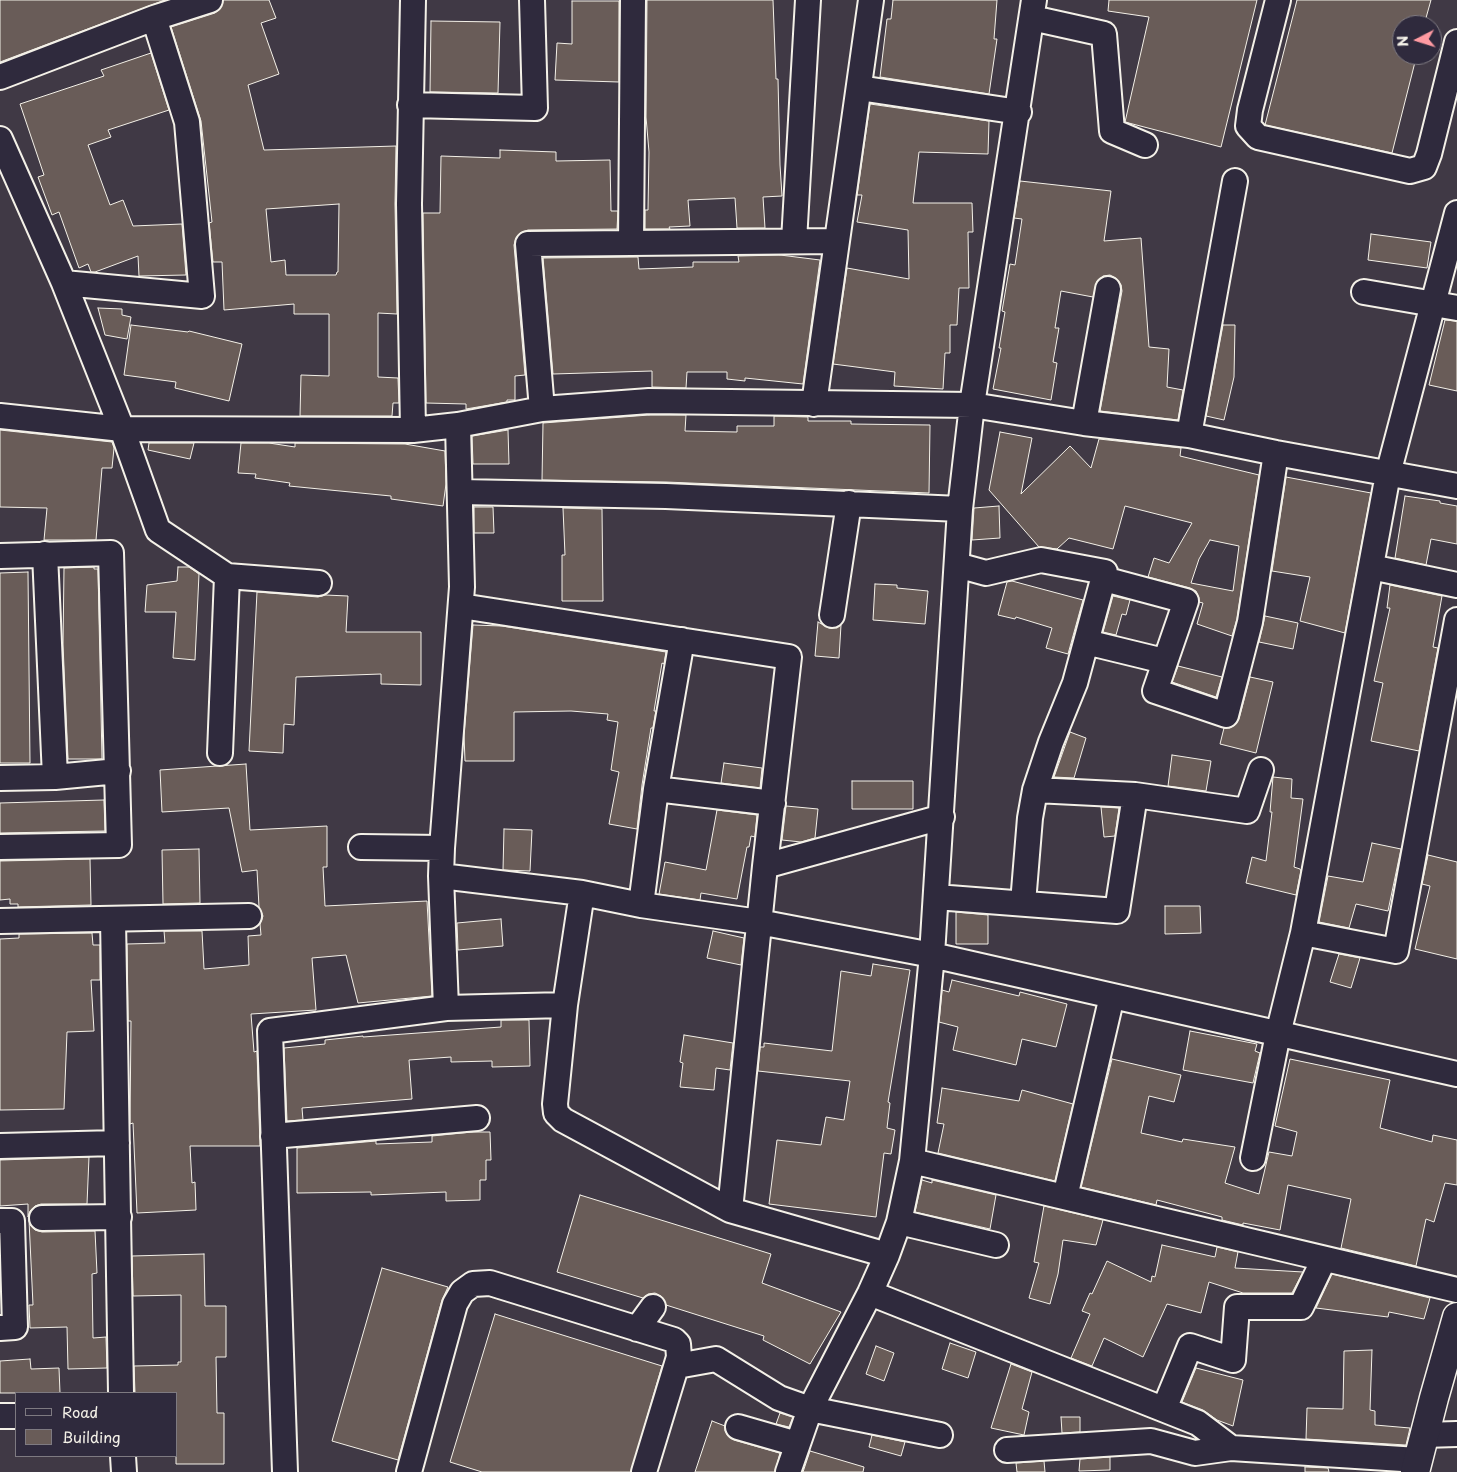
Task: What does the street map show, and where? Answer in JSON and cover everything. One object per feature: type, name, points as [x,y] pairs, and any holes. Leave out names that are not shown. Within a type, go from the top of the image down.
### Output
[{"type":"main road","points":[[1441,1435],[1457,1317]]},
{"type":"main road","points":[[1423,1468],[1441,1435],[1457,1381]]},
{"type":"street","points":[[0,77],[154,18],[210,0]]},
{"type":"street","points":[[413,0],[409,204],[413,430]]},
{"type":"street","points":[[410,105],[535,108],[532,0]]},
{"type":"street","points":[[631,243],[633,0]]},
{"type":"street","points":[[794,241],[808,0]]},
{"type":"street","points":[[814,404],[871,0]]},
{"type":"street","points":[[1278,0],[1250,110],[1248,126],[1258,137],[1410,171],[1424,167],[1429,154],[1457,42]]},
{"type":"street","points":[[788,1472],[810,1409],[870,1293],[887,1255],[899,1222],[912,1161],[932,955],[960,509],[972,406],[1019,112],[1033,9],[1104,34],[1112,131],[1145,144]]},
{"type":"street","points":[[64,284],[202,296],[187,122],[154,18]]},
{"type":"street","points":[[859,88],[1019,112]]},
{"type":"street","points":[[0,139],[64,284],[122,429],[158,530],[227,576],[319,583]]},
{"type":"street","points":[[1189,435],[1235,181]]},
{"type":"street","points":[[1253,1158],[1278,1034],[1303,932],[1388,474],[1457,213]]},
{"type":"street","points":[[542,409],[528,244],[836,241]]},
{"type":"street","points":[[1084,423],[1108,289]]},
{"type":"street","points":[[1364,292],[1457,308]]},
{"type":"street","points":[[0,416],[122,429],[413,430],[458,425],[542,409],[649,402],[972,406],[1084,423],[1189,435],[1457,486]]},
{"type":"street","points":[[446,1008],[441,876],[462,587],[458,425]]},
{"type":"street","points":[[1104,579],[1186,601],[1154,691],[1226,715],[1250,622],[1276,453]]},
{"type":"street","points":[[460,492],[666,496],[960,509]]},
{"type":"street","points":[[832,615],[849,503]]},
{"type":"street","points":[[0,556],[111,553],[120,845],[0,847]]},
{"type":"street","points":[[45,554],[55,777]]},
{"type":"street","points":[[957,565],[986,573],[1041,560],[1105,572],[1075,684],[1051,742],[1035,790],[1030,818],[1023,903]]},
{"type":"street","points":[[1371,567],[1457,585]]},
{"type":"street","points":[[220,753],[227,576]]},
{"type":"street","points":[[461,606],[789,658],[759,922],[730,1210]]},
{"type":"street","points":[[1303,932],[1396,951],[1457,620]]},
{"type":"street","points":[[641,904],[656,790],[682,640]]},
{"type":"street","points":[[1086,642],[1164,661]]},
{"type":"street","points":[[1035,790],[1134,795],[1247,811],[1261,770]]},
{"type":"street","points":[[0,778],[55,777],[118,771]]},
{"type":"street","points":[[656,790],[773,803]]},
{"type":"street","points":[[936,897],[1117,911],[1134,795]]},
{"type":"street","points":[[765,866],[942,817]]},
{"type":"street","points":[[361,847],[442,848]]},
{"type":"street","points":[[441,876],[582,893],[759,922],[932,955],[1457,1074]]},
{"type":"street","points":[[582,893],[565,1005],[554,1104],[556,1113],[563,1120],[730,1210],[887,1255]]},
{"type":"street","points":[[0,921],[249,916]]},
{"type":"street","points":[[113,919],[119,1217],[120,1392]]},
{"type":"street","points":[[1065,1197],[1112,996]]},
{"type":"street","points":[[285,1472],[270,1031],[446,1008],[565,1005]]},
{"type":"street","points":[[273,1136],[477,1118]]},
{"type":"street","points":[[0,1146],[117,1143]]},
{"type":"street","points":[[912,1161],[1457,1290]]},
{"type":"street","points":[[42,1218],[119,1217]]},
{"type":"street","points":[[0,1221],[12,1221],[15,1327],[0,1328]]},
{"type":"street","points":[[899,1222],[996,1245]]},
{"type":"street","points":[[1164,1408],[1190,1346],[1232,1360],[1237,1307],[1301,1307],[1324,1259]]},
{"type":"street","points":[[409,1472],[456,1304],[462,1292],[473,1284],[490,1283],[674,1340],[678,1344],[677,1366],[644,1472]]},
{"type":"street","points":[[870,1293],[1164,1408],[1198,1423],[1231,1448]]},
{"type":"street","points":[[637,1329],[653,1308]]},
{"type":"street","points":[[677,1366],[716,1359],[779,1398],[810,1409],[940,1435]]},
{"type":"street","points":[[0,1416],[15,1416]]},
{"type":"street","points":[[738,1427],[797,1444]]},
{"type":"street","points":[[1007,1450],[1151,1441],[1195,1453],[1231,1448],[1423,1468]]},
{"type":"street","points":[[123,1457],[124,1472]]},
{"type":"building","points":[[0,0],[165,0],[0,62]]},
{"type":"building","points":[[223,0],[269,0],[276,18],[261,23],[279,74],[248,85],[264,150],[396,146],[397,314],[378,313],[378,377],[398,378],[399,403],[393,403],[392,416],[300,416],[301,375],[329,376],[329,314],[294,314],[294,304],[224,310],[222,262],[213,262],[209,223],[212,222],[201,121],[171,27],[215,13],[220,9]],"holes":[[[339,204],[338,272],[336,275],[286,275],[285,260],[271,262],[266,209]]]},
{"type":"building","points":[[647,0],[773,0],[782,196],[763,197],[765,228],[737,228],[735,198],[688,200],[690,226],[669,227],[670,229],[645,229],[645,210],[648,210],[649,152],[646,117]]},
{"type":"building","points":[[893,0],[997,0],[994,39],[997,39],[989,94],[880,77],[887,19],[891,19]]},
{"type":"building","points":[[1109,0],[1257,0],[1221,147],[1125,122],[1149,17],[1108,11]]},
{"type":"building","points":[[1297,0],[1431,0],[1427,15],[1392,15],[1392,65],[1414,65],[1392,153],[1265,125]]},
{"type":"building","points":[[572,1],[619,1],[619,82],[555,80],[557,43],[572,44]]},
{"type":"building","points":[[431,21],[500,22],[498,93],[430,92]]},
{"type":"building","points":[[151,53],[169,110],[108,130],[111,137],[88,145],[110,205],[123,200],[133,226],[182,224],[186,275],[139,276],[138,256],[91,272],[88,264],[79,268],[59,212],[52,215],[38,177],[44,175],[20,104],[104,76],[101,70]]},
{"type":"building","points":[[870,104],[989,121],[988,154],[919,152],[913,203],[972,203],[973,232],[968,232],[969,288],[959,288],[957,325],[950,325],[950,353],[945,353],[943,389],[894,386],[895,372],[833,364],[847,268],[909,279],[908,230],[857,222],[862,195],[857,195]]},
{"type":"building","points":[[500,150],[556,152],[556,161],[610,160],[611,211],[618,211],[617,229],[528,230],[520,233],[514,245],[525,375],[515,376],[515,400],[466,409],[466,404],[426,403],[423,213],[440,213],[441,156],[500,158]]},
{"type":"building","points":[[1020,181],[1111,191],[1104,241],[1141,238],[1149,347],[1169,349],[1167,387],[1183,390],[1178,420],[1100,411],[1122,291],[1117,279],[1110,275],[1103,276],[1097,281],[1093,297],[1061,291],[1055,328],[1059,328],[1053,362],[1057,363],[1051,400],[993,389],[1001,348],[999,348],[1005,312],[1002,311],[1010,264],[1015,265],[1022,219],[1014,218]]},
{"type":"building","points":[[1371,234],[1431,242],[1427,268],[1368,260]]},
{"type":"building","points":[[780,255],[820,260],[803,384],[745,378],[745,381],[727,379],[727,372],[687,372],[686,388],[652,387],[652,371],[553,374],[543,258],[638,257],[639,269],[693,267],[693,262],[739,262],[738,256]]},
{"type":"building","points":[[98,308],[122,309],[122,315],[131,317],[127,339],[105,335]]},
{"type":"building","points":[[1445,320],[1457,321],[1457,391],[1429,385]]},
{"type":"building","points":[[131,325],[189,331],[242,344],[229,401],[175,388],[176,382],[124,375]]},
{"type":"building","points":[[1223,325],[1235,325],[1234,377],[1224,420],[1206,416]]},
{"type":"building","points":[[649,415],[686,415],[685,431],[737,432],[737,426],[774,426],[774,416],[808,417],[808,421],[851,421],[851,424],[930,425],[929,493],[666,482],[542,480],[543,423]]},
{"type":"building","points":[[0,430],[112,442],[114,448],[112,468],[102,468],[96,540],[44,540],[47,508],[0,507]]},
{"type":"building","points":[[508,430],[509,464],[473,464],[472,436]]},
{"type":"building","points":[[1000,432],[1032,438],[1021,494],[1070,446],[1091,468],[1099,439],[1181,448],[1180,456],[1259,475],[1237,619],[1232,636],[1197,624],[1203,603],[1199,602],[1196,591],[1148,577],[1154,558],[1169,563],[1192,523],[1125,506],[1113,549],[1069,538],[1057,549],[1039,547],[989,490]],"holes":[[[1210,540],[1239,546],[1233,591],[1191,583],[1199,559]]]},
{"type":"building","points":[[149,443],[194,443],[190,459],[148,450]]},
{"type":"building","points":[[241,443],[269,443],[295,447],[295,443],[405,444],[445,451],[446,484],[443,506],[391,499],[391,496],[289,486],[290,483],[255,478],[256,474],[238,473]]},
{"type":"building","points":[[1286,477],[1371,493],[1345,633],[1300,621],[1310,577],[1272,571]]},
{"type":"building","points":[[1405,496],[1440,501],[1440,503],[1457,506],[1457,544],[1431,539],[1426,565],[1395,558]]},
{"type":"building","points":[[999,506],[1000,538],[972,540],[974,508]]},
{"type":"building","points":[[474,507],[493,507],[494,533],[474,533]]},
{"type":"building","points":[[563,508],[602,509],[603,601],[562,601],[562,555],[565,555]]},
{"type":"building","points":[[94,567],[94,569],[98,569],[102,759],[68,759],[63,645],[64,568]]},
{"type":"building","points":[[178,567],[189,567],[199,574],[195,660],[173,658],[176,612],[145,612],[147,585],[177,581]]},
{"type":"building","points":[[28,572],[30,763],[0,763],[0,573]]},
{"type":"building","points":[[1012,581],[1083,600],[1068,654],[1046,648],[1052,628],[1016,617],[1015,619],[998,615],[1007,582]]},
{"type":"building","points":[[875,584],[897,585],[897,588],[928,591],[925,624],[873,620]]},
{"type":"building","points":[[1390,585],[1442,596],[1433,647],[1438,648],[1419,751],[1371,741],[1383,683],[1374,681],[1390,608],[1387,608]]},
{"type":"building","points":[[257,592],[318,597],[325,595],[348,596],[346,632],[421,632],[421,685],[381,684],[381,674],[296,677],[294,725],[284,724],[283,753],[249,751]]},
{"type":"building","points":[[1113,596],[1130,600],[1126,615],[1122,614],[1116,635],[1103,632]]},
{"type":"building","points":[[1265,616],[1298,623],[1293,649],[1259,642]]},
{"type":"building","points":[[818,622],[829,628],[837,628],[841,625],[839,658],[815,656]]},
{"type":"building","points":[[473,625],[502,626],[666,652],[664,664],[662,663],[653,728],[651,728],[637,829],[609,824],[619,772],[611,770],[618,722],[607,720],[608,714],[571,711],[514,712],[514,761],[465,761],[464,735]]},
{"type":"building","points":[[1178,666],[1222,677],[1216,697],[1172,682]]},
{"type":"building","points":[[1250,677],[1273,682],[1256,753],[1220,744],[1224,728],[1230,728],[1235,725],[1239,719]]},
{"type":"building","points":[[1070,732],[1086,738],[1074,778],[1054,777]]},
{"type":"building","points":[[1172,755],[1211,761],[1206,791],[1168,786]]},
{"type":"building","points":[[724,763],[762,768],[760,788],[721,783]]},
{"type":"building","points":[[246,764],[250,830],[327,826],[327,867],[323,867],[325,906],[427,901],[432,996],[358,1003],[346,955],[312,958],[316,1010],[251,1014],[254,1052],[257,1051],[260,1146],[190,1146],[192,1183],[195,1182],[196,1210],[137,1213],[133,1123],[130,1124],[131,1021],[128,1021],[127,944],[165,943],[164,931],[202,931],[204,969],[249,965],[248,936],[261,935],[260,924],[263,916],[259,907],[257,870],[242,872],[229,808],[162,812],[160,770]]},
{"type":"building","points":[[1273,777],[1292,779],[1291,798],[1303,799],[1294,867],[1301,871],[1296,895],[1246,883],[1252,857],[1266,861],[1272,812],[1270,812]]},
{"type":"building","points":[[852,781],[913,781],[913,809],[852,809]]},
{"type":"building","points":[[104,800],[105,831],[0,833],[0,803]]},
{"type":"building","points":[[786,806],[818,809],[815,838],[801,842],[782,840]]},
{"type":"building","points":[[1101,807],[1119,808],[1115,836],[1104,837]]},
{"type":"building","points":[[717,810],[757,815],[755,837],[751,836],[749,847],[747,847],[737,899],[701,893],[700,900],[659,894],[665,862],[706,870]]},
{"type":"building","points":[[504,829],[532,830],[530,871],[503,870]]},
{"type":"building","points":[[1372,843],[1401,849],[1388,911],[1356,904],[1349,928],[1319,922],[1328,876],[1363,882]]},
{"type":"building","points":[[199,849],[200,903],[163,904],[162,850]]},
{"type":"building","points":[[1428,855],[1457,862],[1457,959],[1415,949],[1430,886],[1422,884]]},
{"type":"building","points":[[90,859],[91,905],[18,907],[18,904],[10,904],[10,899],[0,900],[0,861]]},
{"type":"building","points":[[1165,906],[1200,906],[1201,933],[1165,934]]},
{"type":"building","points":[[956,912],[988,915],[988,944],[956,944]]},
{"type":"building","points":[[501,919],[503,946],[458,950],[457,923]]},
{"type":"building","points":[[713,931],[744,938],[741,965],[707,958]]},
{"type":"building","points":[[92,933],[93,945],[100,945],[100,980],[91,980],[94,1031],[67,1032],[64,1109],[0,1110],[0,939],[19,938],[19,934]]},
{"type":"building","points":[[1339,954],[1360,958],[1351,988],[1330,982]]},
{"type":"building","points":[[873,964],[910,970],[888,1102],[890,1103],[887,1128],[895,1130],[891,1154],[884,1153],[876,1217],[769,1204],[777,1140],[821,1145],[826,1117],[844,1120],[850,1081],[758,1071],[760,1047],[764,1047],[764,1043],[832,1051],[841,971],[871,976]]},
{"type":"building","points":[[952,980],[1019,996],[1020,992],[1067,1004],[1056,1047],[1022,1039],[1016,1065],[953,1050],[958,1027],[939,1022],[942,990],[949,992]]},
{"type":"building","points":[[501,1020],[529,1020],[530,1066],[492,1067],[492,1061],[451,1062],[451,1057],[409,1060],[412,1099],[302,1108],[303,1120],[287,1121],[284,1048],[325,1044],[325,1040],[363,1036],[501,1027]]},
{"type":"building","points":[[1190,1031],[1257,1044],[1255,1051],[1260,1053],[1253,1083],[1183,1070]]},
{"type":"building","points":[[684,1035],[733,1043],[730,1070],[716,1068],[714,1090],[680,1087],[683,1063],[680,1062]]},
{"type":"building","points":[[1112,1059],[1181,1075],[1174,1102],[1149,1096],[1141,1133],[1182,1142],[1183,1139],[1235,1147],[1225,1183],[1259,1194],[1269,1152],[1292,1156],[1297,1132],[1275,1126],[1290,1059],[1390,1080],[1380,1128],[1432,1142],[1433,1135],[1457,1140],[1457,1185],[1445,1183],[1434,1222],[1426,1219],[1416,1266],[1341,1248],[1351,1199],[1288,1185],[1280,1230],[1222,1220],[1222,1217],[1157,1200],[1156,1205],[1081,1187]]},
{"type":"building","points":[[942,1088],[1019,1101],[1022,1090],[1073,1104],[1055,1181],[938,1153],[944,1124],[937,1123]]},
{"type":"building","points":[[490,1132],[491,1160],[486,1160],[486,1180],[480,1180],[480,1200],[446,1201],[446,1192],[371,1195],[371,1192],[297,1193],[297,1148],[376,1141],[376,1144],[432,1142],[432,1136]]},
{"type":"building","points":[[89,1157],[87,1204],[41,1204],[35,1206],[30,1211],[28,1217],[28,1204],[0,1206],[0,1160]]},
{"type":"building","points":[[922,1180],[932,1183],[932,1180],[996,1195],[990,1229],[915,1212]]},
{"type":"building","points":[[580,1195],[771,1254],[762,1283],[841,1312],[810,1364],[763,1340],[764,1336],[666,1305],[661,1296],[655,1293],[648,1294],[643,1298],[557,1272]]},
{"type":"building","points":[[1044,1206],[1103,1220],[1096,1245],[1063,1240],[1058,1274],[1050,1304],[1029,1298],[1039,1263],[1034,1262]]},
{"type":"building","points":[[29,1220],[30,1225],[35,1230],[42,1232],[95,1231],[97,1273],[92,1274],[93,1338],[106,1337],[107,1368],[68,1369],[67,1327],[30,1328],[29,1305],[33,1305]]},
{"type":"building","points":[[1162,1245],[1215,1257],[1217,1247],[1238,1252],[1235,1268],[1303,1272],[1292,1293],[1243,1293],[1209,1282],[1201,1313],[1167,1304],[1143,1357],[1104,1338],[1092,1366],[1071,1358],[1090,1314],[1082,1311],[1107,1261],[1151,1282],[1152,1276],[1155,1277]]},
{"type":"building","points":[[204,1254],[205,1306],[226,1306],[226,1357],[216,1357],[217,1413],[224,1413],[224,1464],[176,1464],[176,1457],[178,1457],[178,1392],[135,1392],[134,1366],[178,1365],[178,1362],[181,1362],[181,1295],[133,1296],[132,1256]]},
{"type":"building","points":[[382,1268],[448,1287],[442,1300],[398,1460],[332,1441]]},
{"type":"building","points":[[1332,1274],[1430,1298],[1424,1319],[1389,1312],[1388,1317],[1316,1308]]},
{"type":"building","points":[[495,1314],[662,1366],[631,1472],[482,1472],[450,1462]]},
{"type":"building","points":[[950,1343],[976,1352],[968,1378],[942,1369]]},
{"type":"building","points":[[876,1346],[894,1353],[884,1381],[866,1374]]},
{"type":"building","points":[[1372,1350],[1370,1410],[1375,1411],[1375,1425],[1410,1428],[1406,1445],[1306,1439],[1307,1408],[1343,1409],[1344,1351]]},
{"type":"building","points":[[30,1359],[31,1369],[59,1368],[60,1392],[0,1393],[0,1361]]},
{"type":"building","points":[[1011,1364],[1032,1372],[1022,1409],[1029,1412],[1024,1435],[991,1428]]},
{"type":"building","points":[[1196,1368],[1243,1380],[1233,1426],[1217,1420],[1203,1410],[1182,1402]]},
{"type":"building","points":[[780,1413],[793,1417],[789,1427],[776,1424]]},
{"type":"building","points":[[1061,1417],[1080,1417],[1080,1432],[1062,1433]]},
{"type":"building","points":[[712,1421],[725,1426],[728,1436],[734,1440],[780,1453],[775,1472],[695,1472]]},
{"type":"building","points":[[872,1435],[905,1442],[901,1456],[869,1447]]},
{"type":"building","points":[[810,1451],[864,1467],[863,1472],[803,1472]]},
{"type":"building","points":[[1110,1457],[1110,1470],[1079,1471],[1080,1459]]},
{"type":"building","points":[[1044,1461],[1045,1472],[1017,1472],[1016,1463]]},
{"type":"building","points":[[1305,1467],[1328,1468],[1329,1472],[1305,1472]]}]
